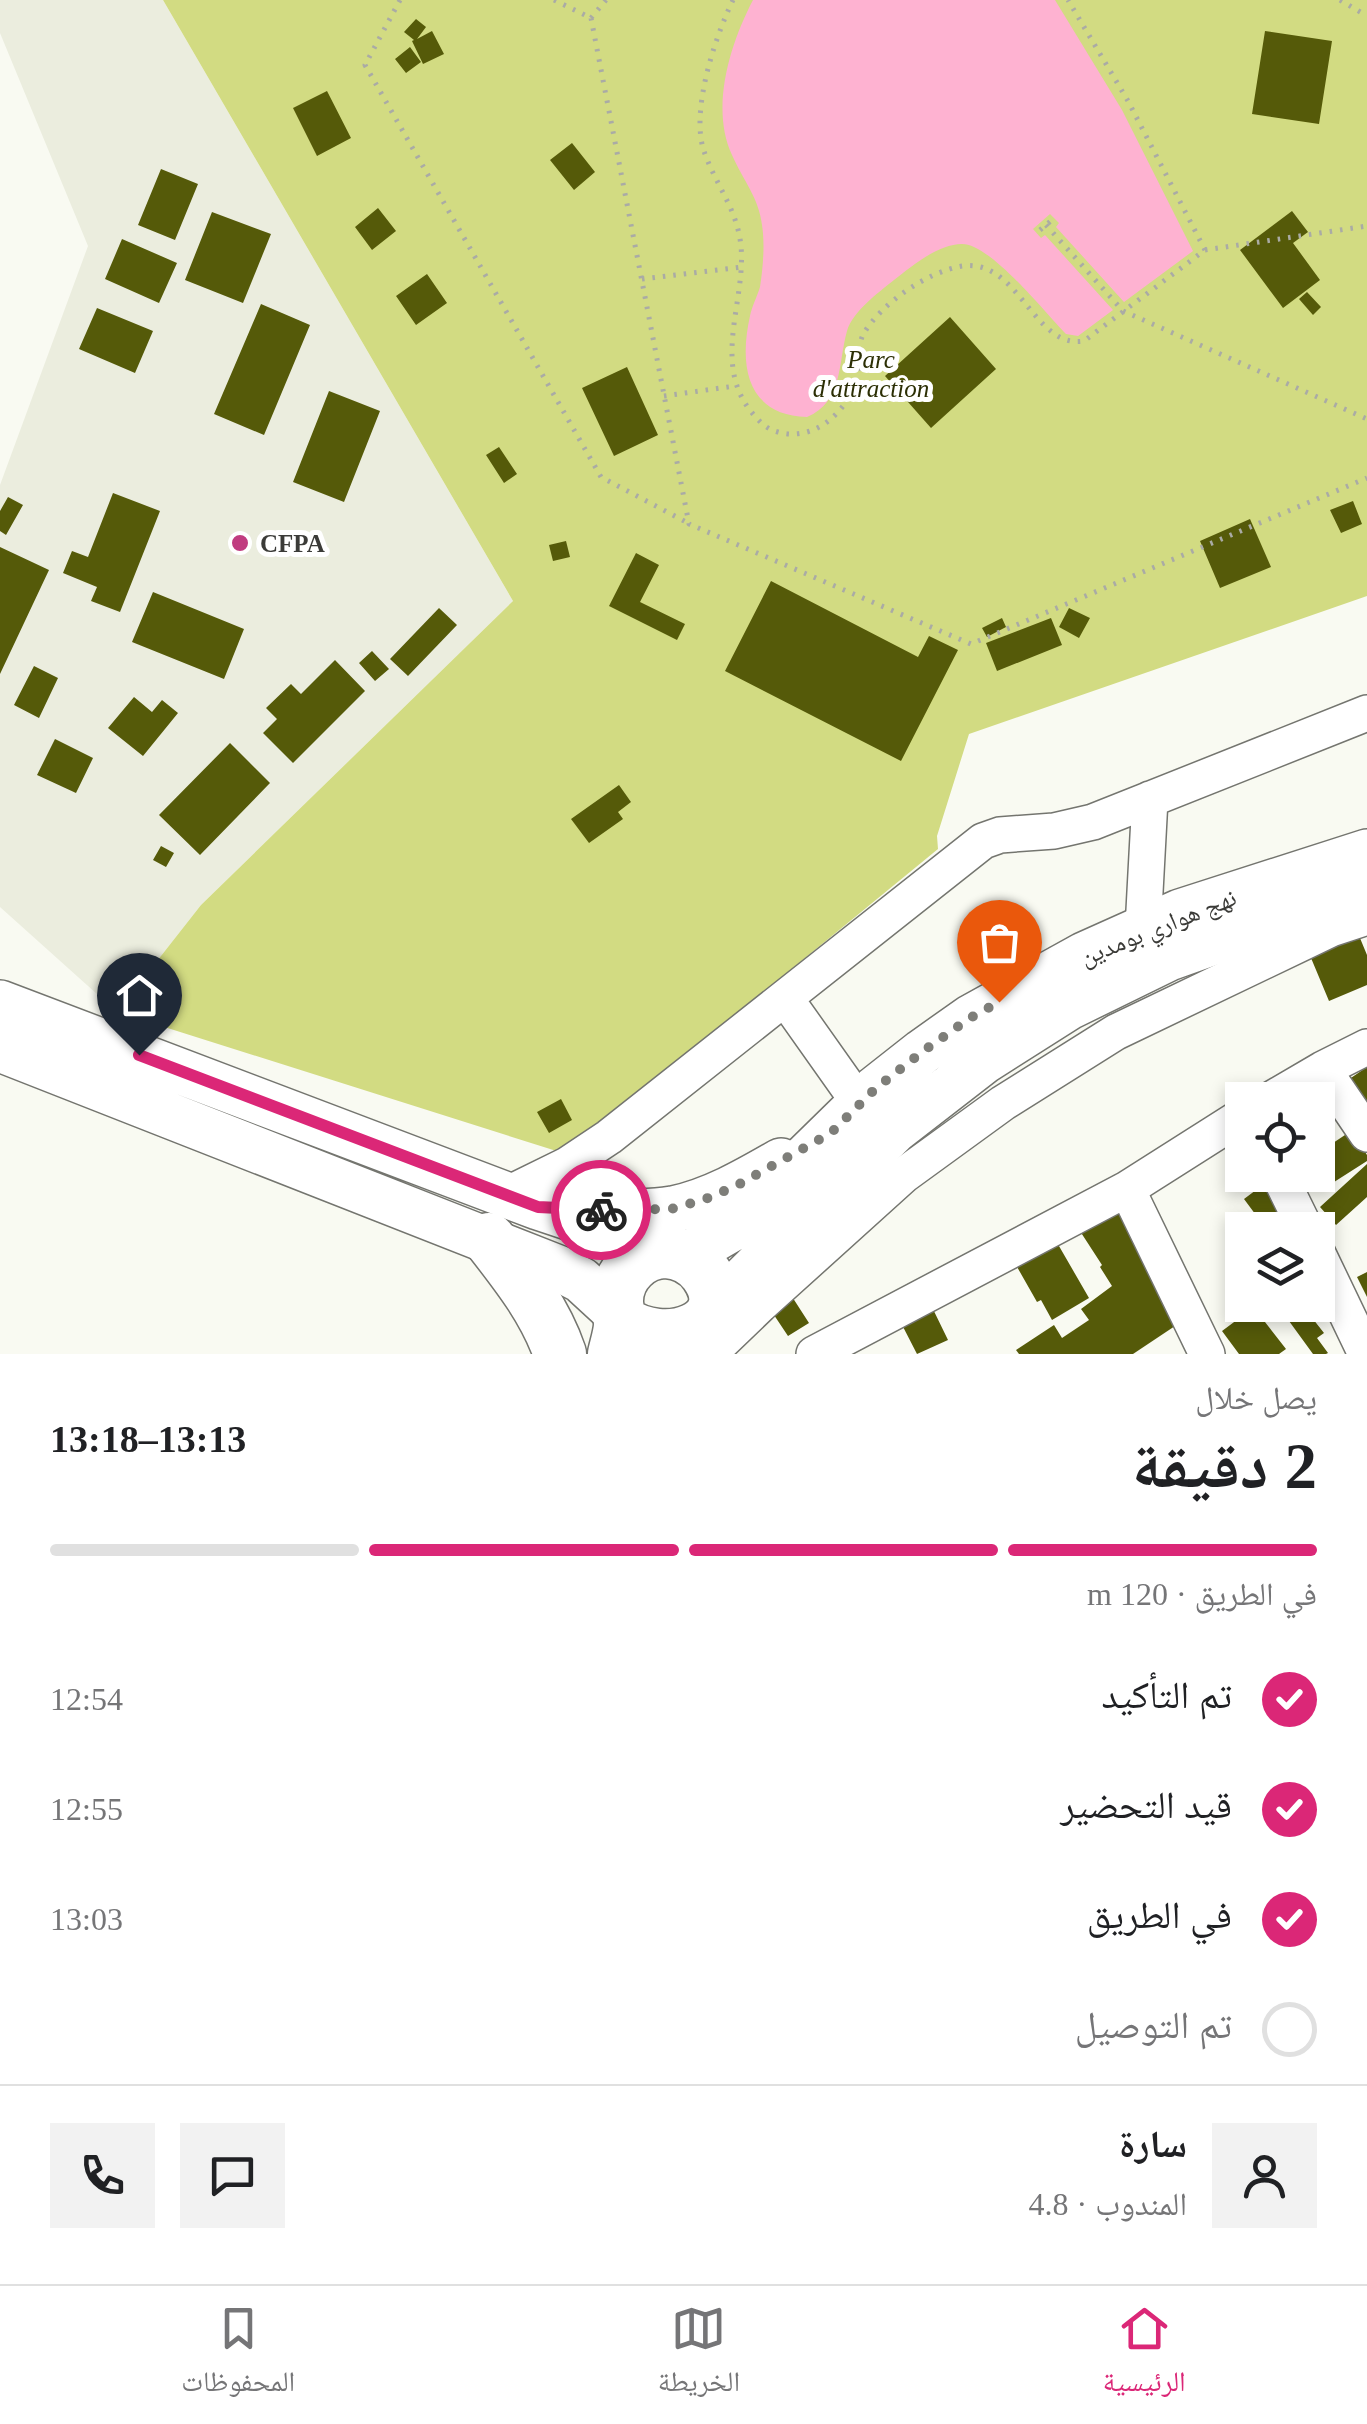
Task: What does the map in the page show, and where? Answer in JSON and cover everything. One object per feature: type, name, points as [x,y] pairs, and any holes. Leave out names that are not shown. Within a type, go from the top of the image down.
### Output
[{"type":"highway","points":[[511,1214],[524,1284],[560,1354]]},
{"type":"highway","points":[[673,1254],[698,1264],[708,1277],[714,1292],[691,1344],[658,1350],[618,1330],[619,1286],[626,1273],[648,1256],[673,1254]]},
{"type":"main road","name":"نهج هواري بومدين","points":[[673,1254],[733,1228],[875,1089],[970,1018],[1084,955],[1180,912],[1367,852]]},
{"type":"main road","name":"نهج هواري بومدين","points":[[691,1344],[895,1130],[984,1061],[1069,1008],[1169,958],[1367,887]]},
{"type":"main road","points":[[0,1003],[511,1214],[671,1209],[703,1200],[736,1186],[846,1119]]},
{"type":"main road","points":[[0,1049],[511,1214],[634,1239],[673,1254]]},
{"type":"main road","points":[[511,1214],[558,1268],[581,1280],[618,1330]]},
{"type":"street","points":[[511,1214],[552,1173],[588,1152],[983,841],[1000,834],[1093,822],[1367,713]]},
{"type":"street","points":[[1142,929],[1150,799]]},
{"type":"street","points":[[691,1344],[760,1305],[904,1175],[1003,1104],[1116,1032],[1331,929],[1367,918]]},
{"type":"street","points":[[786,998],[846,1119]]},
{"type":"street","points":[[1301,1082],[1367,1047]]},
{"type":"street","points":[[1323,1069],[1367,1134]]},
{"type":"street","points":[[814,1354],[1127,1189],[1225,1127]]},
{"type":"street","points":[[1127,1189],[1207,1354]]},
{"type":"street","points":[[1335,1289],[1366,1354]]},
{"type":"path","points":[[400,0],[365,65],[601,477],[690,524],[971,644],[1367,478]]},
{"type":"path","points":[[554,0],[591,18]]},
{"type":"path","points":[[591,18],[606,0]]},
{"type":"path","points":[[733,0],[713,48],[700,128],[705,154],[724,190],[740,243],[742,267],[733,336],[735,386],[768,428],[792,434],[814,430],[838,413],[860,367],[860,342],[871,323],[934,274],[962,266],[982,267],[995,273],[1058,338],[1084,341],[1205,250],[1367,226]]},
{"type":"path","points":[[1068,0],[1128,101],[1205,250]]},
{"type":"path","points":[[1340,0],[1367,16]]},
{"type":"path","points":[[591,18],[690,524]]},
{"type":"path","points":[[1046,225],[1123,311],[1367,419]]},
{"type":"path","points":[[642,280],[742,267]]},
{"type":"path","points":[[664,396],[735,386]]},
{"type":"shaded area","name":"CFPA","points":[[0,0],[163,0],[513,601],[201,905],[117,1012],[0,907],[0,485],[88,246],[0,33]]},
{"type":"shaded area","points":[[753,0],[1055,0],[1122,110],[1193,251],[1124,302],[1056,227],[1059,223],[1050,214],[1033,229],[1041,238],[1045,235],[1113,310],[1078,336],[1066,334],[988,255],[962,244],[944,248],[901,274],[855,316],[847,331],[833,392],[819,410],[807,417],[771,407],[752,384],[746,352],[750,316],[761,280],[762,225],[754,198],[732,155],[723,117],[730,56]]},
{"type":"green space","name":"Parc d'attraction","points":[[163,0],[1367,0],[1367,596],[969,734],[937,836],[938,849],[566,1154],[117,1012],[201,905],[513,601]]},
{"type":"building","points":[[416,19],[426,27],[417,39],[432,31],[444,54],[423,64],[414,40],[404,32]]},
{"type":"building","points":[[1265,31],[1332,41],[1319,124],[1252,114]]},
{"type":"building","points":[[410,47],[421,62],[406,73],[395,59]]},
{"type":"building","points":[[327,91],[351,138],[317,156],[293,108]]},
{"type":"building","points":[[572,143],[595,172],[574,190],[550,160]]},
{"type":"building","points":[[161,169],[198,184],[175,240],[138,225]]},
{"type":"building","points":[[378,208],[396,231],[372,250],[355,227]]},
{"type":"building","points":[[1292,211],[1308,232],[1293,243],[1320,280],[1283,308],[1240,250]]},
{"type":"building","points":[[212,212],[271,234],[243,303],[185,280]]},
{"type":"building","points":[[122,239],[177,263],[159,303],[105,279]]},
{"type":"building","points":[[427,274],[447,303],[416,325],[396,296]]},
{"type":"building","points":[[1307,292],[1321,307],[1313,315],[1299,299]]},
{"type":"building","points":[[261,304],[310,325],[264,435],[214,414]]},
{"type":"building","points":[[97,308],[153,331],[135,373],[79,349]]},
{"type":"building","points":[[950,317],[996,369],[931,428],[885,376]]},
{"type":"building","points":[[627,367],[658,435],[614,456],[582,388]]},
{"type":"building","points":[[329,391],[380,411],[344,502],[293,482]]},
{"type":"building","points":[[499,447],[517,474],[504,483],[486,455]]},
{"type":"building","points":[[113,493],[160,511],[120,612],[91,601],[97,587],[63,573],[72,551],[88,557]]},
{"type":"building","points":[[8,497],[23,505],[6,535],[0,531],[0,511]]},
{"type":"building","points":[[1353,501],[1362,524],[1341,533],[1330,510]]},
{"type":"building","points":[[1250,519],[1271,567],[1220,588],[1200,541]]},
{"type":"building","points":[[566,541],[570,557],[553,561],[549,545]]},
{"type":"building","points":[[0,547],[49,570],[0,674]]},
{"type":"building","points":[[636,553],[659,565],[640,602],[685,624],[677,640],[609,606]]},
{"type":"building","points":[[771,581],[918,657],[929,636],[958,650],[901,761],[725,671]]},
{"type":"building","points":[[153,592],[244,629],[224,679],[132,642]]},
{"type":"building","points":[[439,608],[457,625],[408,676],[390,659]]},
{"type":"building","points":[[1069,608],[1090,618],[1079,638],[1059,627]]},
{"type":"building","points":[[1002,618],[1006,627],[987,637],[982,628]]},
{"type":"building","points":[[1051,618],[1062,645],[997,671],[986,643]]},
{"type":"building","points":[[372,651],[389,669],[375,681],[359,663]]},
{"type":"building","points":[[335,660],[365,691],[293,763],[263,733],[277,719],[266,708],[291,684],[301,694]]},
{"type":"building","points":[[34,666],[58,678],[39,718],[14,705]]},
{"type":"building","points":[[134,697],[152,712],[162,700],[178,713],[143,756],[108,728]]},
{"type":"building","points":[[55,739],[93,758],[76,793],[37,775]]},
{"type":"building","points":[[230,743],[270,783],[200,855],[159,815]]},
{"type":"building","points":[[619,785],[631,802],[618,812],[623,819],[589,843],[571,819]]},
{"type":"building","points":[[161,846],[174,853],[166,867],[153,860]]},
{"type":"building","points":[[1355,926],[1367,955],[1367,985],[1329,1001],[1306,946]]},
{"type":"building","points":[[1367,1067],[1367,1115],[1345,1082]]},
{"type":"building","points":[[561,1099],[572,1120],[549,1133],[537,1112]]},
{"type":"building","points":[[1351,1131],[1367,1161],[1335,1181],[1335,1142]]},
{"type":"building","points":[[1367,1164],[1367,1197],[1336,1225],[1335,1212],[1324,1212],[1320,1207]]},
{"type":"building","points":[[1253,1192],[1274,1192],[1285,1212],[1254,1212],[1244,1199]]},
{"type":"building","points":[[1118,1201],[1142,1235],[1132,1241],[1184,1320],[1133,1354],[1019,1354],[1016,1350],[1054,1325],[1062,1338],[1089,1320],[1081,1309],[1112,1286],[1078,1228]]},
{"type":"building","points":[[1048,1227],[1089,1298],[1052,1320],[1008,1251]]},
{"type":"building","points":[[1367,1272],[1367,1297],[1357,1277]]},
{"type":"building","points":[[789,1292],[809,1323],[788,1336],[768,1306]]},
{"type":"building","points":[[930,1303],[948,1340],[917,1354],[899,1319]]},
{"type":"building","points":[[1234,1322],[1265,1322],[1286,1349],[1279,1354],[1239,1354],[1222,1331]]},
{"type":"building","points":[[1290,1322],[1315,1322],[1324,1333],[1317,1338],[1328,1353],[1313,1354]]},
{"type":"way so far","points":[[601,1210],[671,1209],[736,1186],[831,1133],[875,1089],[922,1052],[999,1002]]},
{"type":"place","name":"CFPA","points":[[240,543]]},
{"type":"route","points":[[139,1055],[538,1207],[601,1210]]}]
